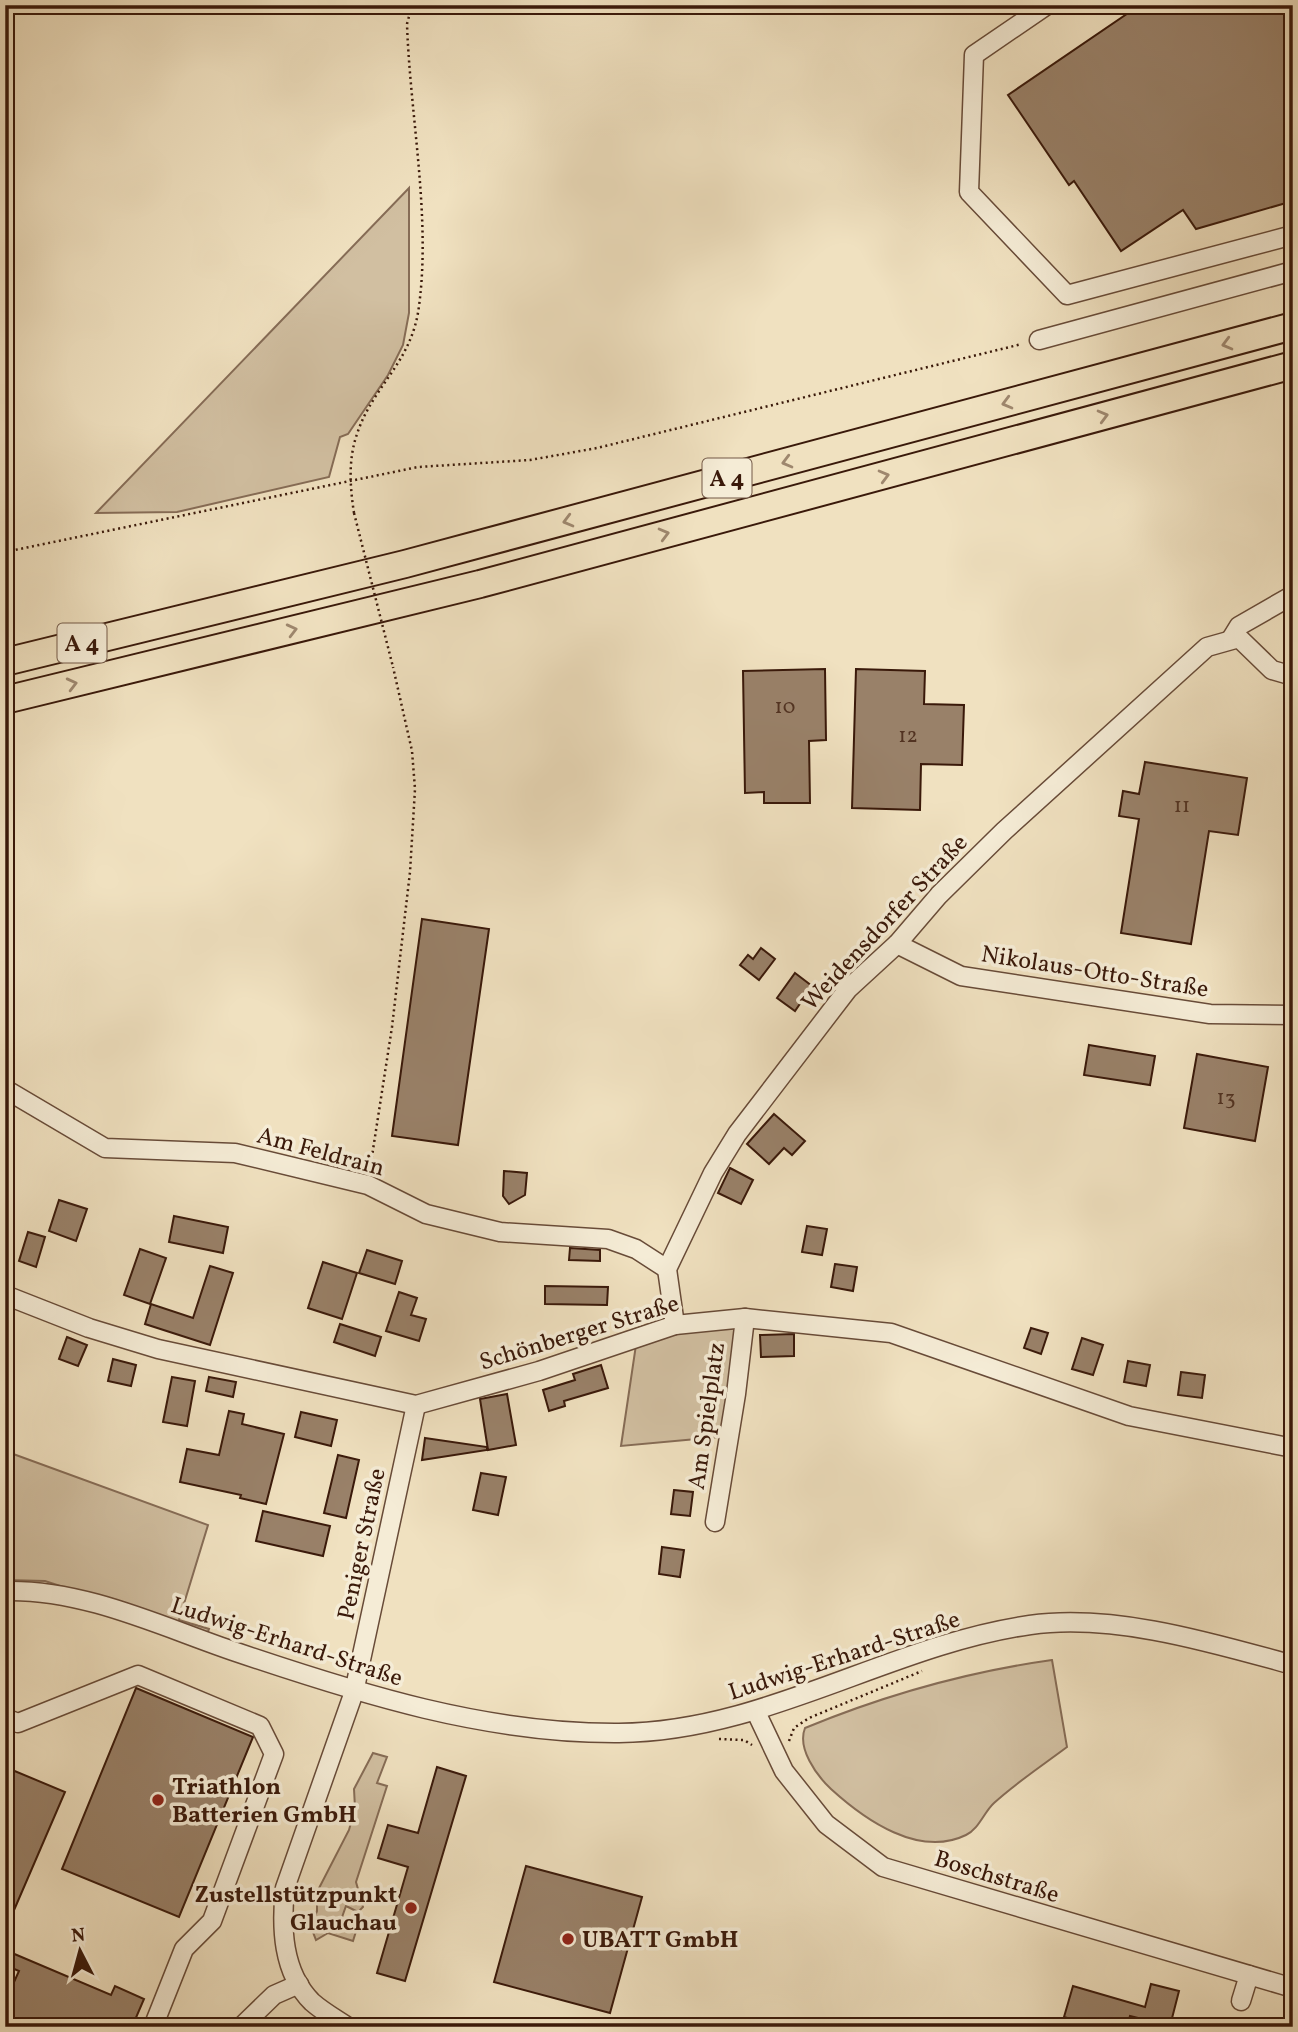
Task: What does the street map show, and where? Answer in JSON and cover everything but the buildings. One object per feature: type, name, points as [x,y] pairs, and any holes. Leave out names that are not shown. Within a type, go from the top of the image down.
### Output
[{"type":"highway","name":"A 4","points":[[5,662],[405,564],[1293,326]]},
{"type":"highway","name":"A 4","points":[[5,700],[480,584],[1293,365]]},
{"type":"street","points":[[1047,5],[974,55],[970,192],[1067,295],[1293,235]]},
{"type":"street","points":[[1039,340],[1293,271]]},
{"type":"street","points":[[1231,639],[1239,626],[1293,596]]},
{"type":"street","points":[[1231,639],[1239,638],[1272,670],[1293,676]]},
{"type":"street","name":"Weidensdorfer Straße","points":[[667,1269],[713,1173],[737,1135],[848,989],[897,944],[939,895],[1004,831],[1207,648],[1231,639]]},
{"type":"street","name":"Nikolaus-Otto-Straße","points":[[897,944],[961,976],[1210,1014],[1293,1015]]},
{"type":"street","name":"Am Feldrain","points":[[5,1089],[105,1148],[235,1153],[368,1185],[426,1214],[499,1232],[608,1238],[636,1249],[667,1269]]},
{"type":"street","points":[[667,1269],[675,1325]]},
{"type":"street","name":"Schönberger Straße","points":[[5,1295],[89,1328],[158,1349],[416,1405],[539,1371],[675,1325],[745,1318],[891,1333],[1129,1416],[1293,1448]]},
{"type":"street","name":"Am Spielplatz","points":[[715,1522],[736,1394],[745,1318]]},
{"type":"street","name":"Peniger Straße","points":[[299,1984],[284,1939],[281,1920],[285,1888],[354,1692],[416,1405]]},
{"type":"street","name":"Ludwig-Erhard-Straße","points":[[5,1591],[27,1590],[78,1598],[354,1692],[529,1729],[621,1733],[693,1725],[756,1712],[941,1646],[1032,1625],[1107,1625],[1217,1644],[1293,1665]]},
{"type":"street","points":[[5,1718],[18,1723],[138,1675],[260,1726],[265,1735],[274,1754],[212,1922],[184,1949],[153,2027]]},
{"type":"street","name":"Boschstraße","points":[[756,1712],[783,1771],[826,1824],[883,1867],[1293,1988]]},
{"type":"street","points":[[1241,2001],[1249,1975]]},
{"type":"street","points":[[241,2027],[274,1995],[299,1984],[312,2002],[348,2027]]},
{"type":"path","points":[[368,1185],[395,1002],[410,872],[415,789],[410,740],[354,513],[349,482],[357,434],[411,344],[419,308],[423,258],[407,24],[412,5]]},
{"type":"path","points":[[5,552],[418,467],[530,460],[597,448],[1039,340]]},
{"type":"shaded area","points":[[409,188],[409,313],[403,345],[388,375],[348,434],[340,437],[329,477],[177,512],[96,513]]},
{"type":"shaded area","points":[[745,1318],[729,1436],[621,1446],[637,1338]]},
{"type":"shaded area","points":[[5,1451],[208,1525],[179,1620],[209,1629],[207,1634],[45,1581],[5,1580]]},
{"type":"shaded area","points":[[1052,1660],[1067,1747],[1003,1795],[966,1835],[948,1841],[930,1842],[894,1832],[845,1801],[819,1776],[809,1761],[803,1736],[805,1728],[896,1695],[957,1678]]},
{"type":"shaded area","points":[[373,1753],[387,1757],[377,1783],[387,1786],[356,1882],[363,1907],[358,1912],[346,1906],[341,1920],[358,1925],[353,1941],[328,1933],[316,1940],[311,1927],[317,1911],[317,1892],[349,1830],[355,1808],[354,1789]]},
{"type":"place","name":"Triathlon Batterien GmbH","points":[[158,1800]]},
{"type":"place","name":"Zustellstützpunkt Glauchau","points":[[411,1908]]},
{"type":"place","name":"UBATT GmbH","points":[[568,1939]]}]
